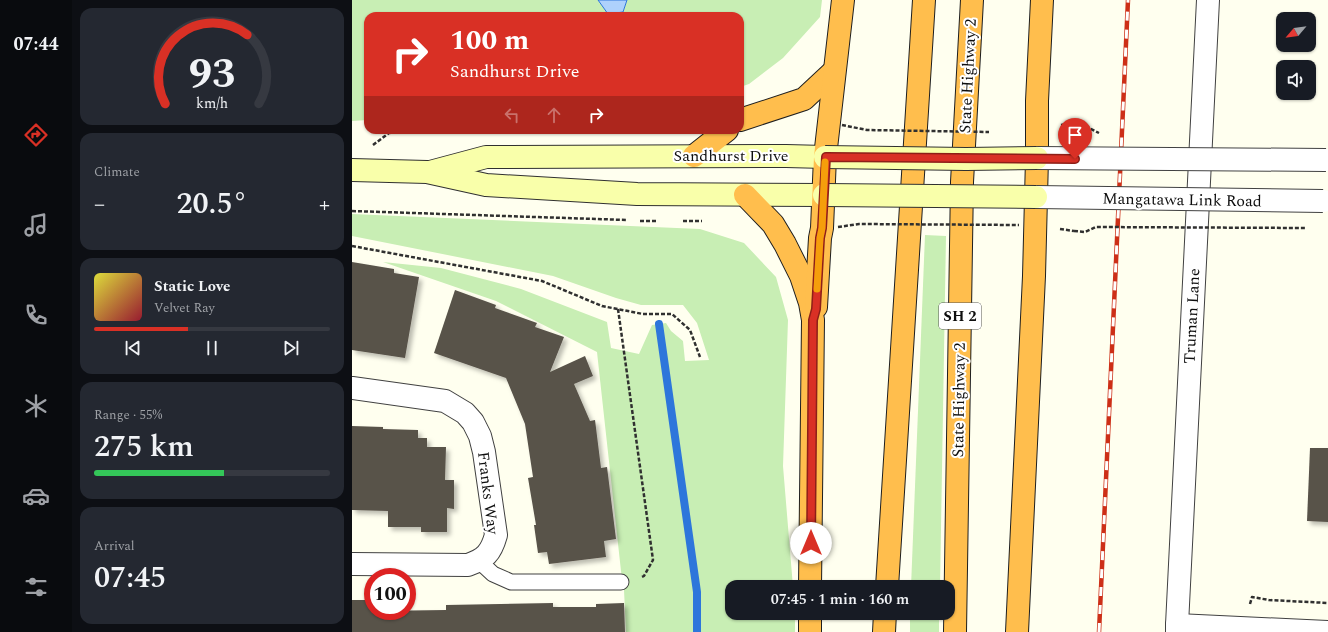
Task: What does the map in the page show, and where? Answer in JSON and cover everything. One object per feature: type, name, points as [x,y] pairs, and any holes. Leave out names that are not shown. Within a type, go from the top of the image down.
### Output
[{"type":"highway","points":[[813,320],[816,309],[826,157],[842,0]]},
{"type":"highway","points":[[887,580],[924,0]]},
{"type":"highway","name":"State Highway 2","points":[[956,632],[962,182],[972,0]]},
{"type":"highway","points":[[1017,632],[1034,284],[1037,101],[1042,0]]},
{"type":"highway","points":[[744,119],[804,99],[834,71]]},
{"type":"highway","points":[[694,156],[722,134]]},
{"type":"highway","points":[[745,195],[773,224],[785,244],[801,276],[810,303],[813,320],[810,580]]},
{"type":"highway","points":[[810,620],[810,632]]},
{"type":"highway","points":[[884,632],[885,620]]},
{"type":"main road","name":"Sandhurst Drive","points":[[427,172],[486,157],[796,156],[966,159],[1037,158]]},
{"type":"main road","name":"Sandhurst Drive","points":[[352,170],[427,172],[486,185],[637,194],[1036,197]]},
{"type":"street","name":"Truman Lane","points":[[1177,628],[1208,0]]},
{"type":"street","points":[[1037,158],[1327,160]]},
{"type":"street","name":"Mangatawa Link Road","points":[[1036,197],[1326,201]]},
{"type":"street","name":"Franks Way","points":[[352,388],[445,401],[465,413],[473,422],[480,436],[484,452],[496,535],[493,547],[486,556],[479,561]]},
{"type":"street","points":[[352,564],[468,565],[479,561]]},
{"type":"street","points":[[1177,628],[1328,632]]},
{"type":"lane","points":[[479,561],[493,574],[511,582],[621,582]]},
{"type":"path","points":[[842,126],[867,130],[994,132]]},
{"type":"path","points":[[352,211],[628,220]]},
{"type":"path","points":[[636,221],[651,222],[660,220]]},
{"type":"path","points":[[680,221],[694,222],[710,220]]},
{"type":"path","points":[[838,227],[859,224],[1019,225]]},
{"type":"path","points":[[1074,231],[1085,232],[1096,227],[1309,228]]},
{"type":"path","points":[[352,246],[542,281],[602,306],[618,310],[643,314],[672,314],[690,330],[700,357]]},
{"type":"path","points":[[618,310],[653,560],[644,576],[621,582]]},
{"type":"green space","points":[[352,0],[598,0],[607,12],[364,12],[364,120],[352,121]]},
{"type":"green space","points":[[627,0],[822,0],[820,17],[783,58],[749,84],[744,86],[744,12],[623,12]]},
{"type":"green space","points":[[352,214],[700,229],[744,243],[776,277],[788,320],[783,466],[792,580],[725,580],[725,620],[795,620],[795,632],[626,632],[624,590],[597,352],[496,301],[383,262],[441,268],[521,289],[607,322],[611,348],[639,354],[652,325],[666,323],[671,331],[683,341],[685,361],[709,360],[697,323],[683,305],[641,305],[553,276],[352,236]]},
{"type":"green space","points":[[925,235],[946,236],[940,580],[911,580]]},
{"type":"green space","points":[[910,620],[939,620],[939,632],[910,632]]},
{"type":"water","points":[[598,0],[627,0],[623,12],[607,12]]},
{"type":"building","points":[[352,262],[394,269],[394,273],[419,277],[405,358],[352,350]]},
{"type":"building","points":[[455,290],[496,305],[495,308],[537,323],[535,327],[564,337],[550,372],[585,356],[593,376],[574,384],[590,421],[595,420],[601,468],[607,467],[616,539],[604,541],[606,557],[549,564],[547,552],[538,553],[534,525],[536,525],[528,478],[533,477],[525,424],[506,378],[434,353]]},
{"type":"building","points":[[352,426],[418,430],[418,438],[427,438],[427,447],[446,447],[445,480],[454,480],[454,509],[447,508],[447,532],[421,532],[421,527],[388,527],[388,511],[352,510]]},
{"type":"building","points":[[1310,448],[1328,448],[1328,522],[1307,521]]},
{"type":"building","points":[[352,600],[364,600],[364,620],[416,620],[416,610],[446,610],[446,605],[553,603],[553,607],[596,607],[596,604],[624,603],[625,632],[352,632]]},
{"type":"waterway","points":[[659,324],[697,592],[697,632]]},
{"type":"railway","points":[[1099,632],[1128,0]]},
{"type":"slow traffic","points":[[817,289],[825,162]]},
{"type":"route","points":[[811,543],[813,320],[816,309],[826,157],[1075,159]]}]
